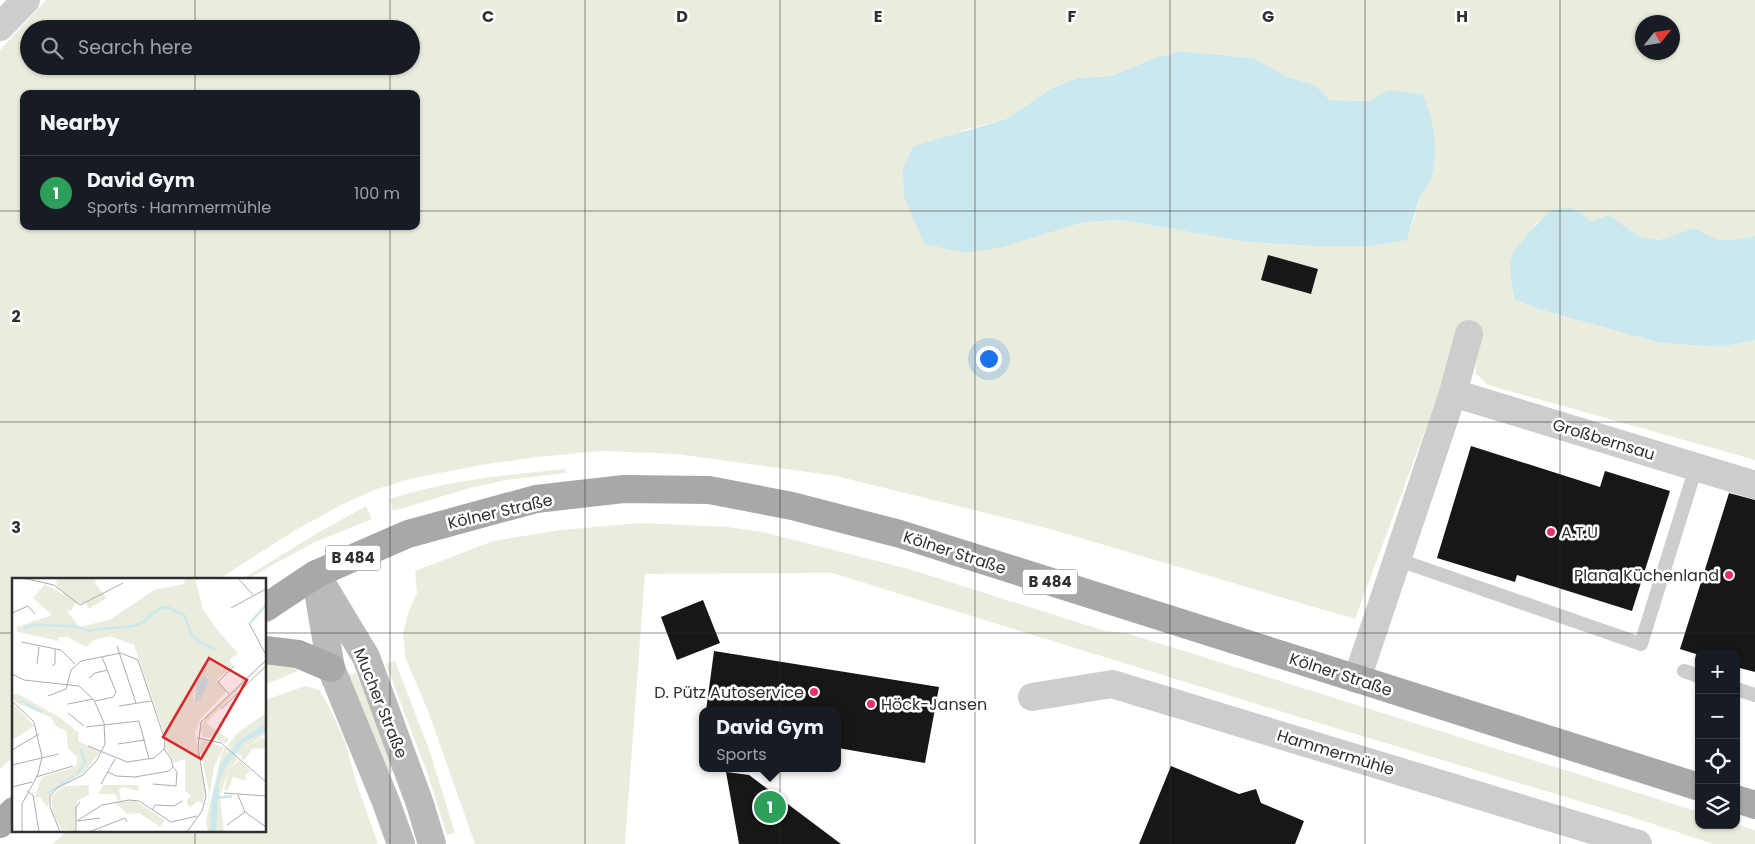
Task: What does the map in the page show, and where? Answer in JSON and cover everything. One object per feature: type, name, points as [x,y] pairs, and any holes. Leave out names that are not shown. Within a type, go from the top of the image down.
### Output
[{"type":"main road","name":"Kölner Straße","points":[[316,574],[408,534],[536,499],[624,489],[710,490],[792,506],[900,534],[1695,786]]},
{"type":"main road","name":"B 484","points":[[266,607],[316,574]]},
{"type":"main road","name":"Mucher Straße","points":[[316,574],[331,668],[386,802],[401,844]]},
{"type":"main road","name":"Mucher Straße","points":[[316,574],[366,657],[420,804],[432,844]]},
{"type":"main road","name":"Mucher Straße","points":[[266,650],[298,654],[331,668]]},
{"type":"main road","points":[[1740,800],[1755,805]]},
{"type":"main road","points":[[0,824],[12,813]]},
{"type":"street","points":[[0,27],[26,0]]},
{"type":"street","points":[[1357,679],[1453,393],[1469,334]]},
{"type":"street","name":"Großbernsau","points":[[1453,393],[1755,485]]},
{"type":"street","name":"Hammermühle","points":[[1032,697],[1112,684],[1638,844]]},
{"type":"lane","points":[[1396,559],[1640,644],[1696,467]]},
{"type":"lane","points":[[1684,671],[1695,675]]},
{"type":"lane","points":[[1740,690],[1755,695]]},
{"type":"shaded area","points":[[46,0],[1755,0],[1755,236],[1742,239],[1719,240],[1694,228],[1661,240],[1638,236],[1609,215],[1591,221],[1573,208],[1536,223],[1527,237],[1515,300],[1538,309],[1660,343],[1722,347],[1755,340],[1755,460],[1488,385],[1476,374],[1475,354],[1457,345],[1355,619],[1050,529],[836,476],[677,454],[602,451],[537,457],[481,465],[414,478],[377,489],[343,504],[294,531],[221,578],[12,578],[12,758],[0,769],[0,50],[20,28],[20,75],[420,75],[420,20],[28,20]],"holes":[[[1180,51],[1253,58],[1288,77],[1315,85],[1330,100],[1369,101],[1388,90],[1431,179],[1419,200],[1407,239],[1372,246],[1313,246],[1247,242],[1121,220],[1084,222],[1003,246],[961,131],[1006,119],[1052,88],[1078,78],[1112,76],[1152,59]]]},
{"type":"shaded area","points":[[565,469],[566,473],[506,480],[470,488],[393,511],[390,499],[455,483]]},
{"type":"shaded area","points":[[366,506],[372,519],[315,542],[249,578],[244,578]]},
{"type":"shaded area","points":[[641,523],[728,527],[763,532],[909,569],[1105,631],[1126,633],[1695,811],[1695,829],[1740,829],[1740,825],[1755,830],[1755,844],[1713,844],[1632,817],[832,573],[645,574],[625,844],[475,844],[428,711],[405,657],[403,633],[409,610],[417,593],[415,571],[493,541],[561,530]]},
{"type":"shaded area","points":[[395,661],[429,749],[455,833],[447,835],[428,775],[386,664]]},
{"type":"shaded area","points":[[266,662],[294,666],[298,671],[266,685]]},
{"type":"shaded area","points":[[356,673],[394,767],[393,772],[390,773],[386,770],[348,675]]},
{"type":"shaded area","points":[[305,686],[319,690],[345,741],[356,782],[378,844],[52,844],[66,832],[266,832],[266,700]]},
{"type":"water","points":[[1180,51],[1253,58],[1288,77],[1315,85],[1330,100],[1369,101],[1388,90],[1423,94],[1430,114],[1434,135],[1434,167],[1430,181],[1418,202],[1407,240],[1372,246],[1313,246],[1247,242],[1121,220],[1084,222],[1003,247],[966,253],[924,244],[904,197],[903,167],[914,146],[1006,119],[1052,88],[1078,78],[1112,76],[1152,59]]},
{"type":"water","points":[[1573,208],[1591,221],[1609,215],[1638,236],[1660,240],[1694,228],[1719,240],[1742,239],[1755,236],[1755,340],[1722,347],[1660,343],[1538,309],[1515,300],[1510,273],[1514,252],[1530,232],[1553,209]]},
{"type":"building","points":[[1268,255],[1318,269],[1311,294],[1261,280]]},
{"type":"building","name":"A.T.U","points":[[1471,446],[1600,487],[1605,471],[1670,491],[1632,611],[1517,575],[1515,582],[1437,558]]},
{"type":"building","name":"Plana Küchenland","points":[[1729,493],[1755,500],[1755,672],[1740,668],[1740,649],[1695,649],[1695,654],[1680,649]]},
{"type":"building","points":[[703,600],[720,643],[677,660],[661,617]]},
{"type":"building","points":[[714,651],[939,687],[925,763],[841,749],[841,707],[707,707]]},
{"type":"building","points":[[1171,766],[1239,794],[1256,789],[1261,803],[1304,821],[1295,844],[1139,844]]},
{"type":"building","points":[[726,772],[749,775],[841,844],[739,844]]},
{"type":"place","name":"A.T.U","points":[[1551,532]]},
{"type":"place","name":"Plana Küchenland","points":[[1729,575]]},
{"type":"place","name":"D. Pütz Autoservice","points":[[814,692]]},
{"type":"place","name":"Höck-Jansen","points":[[871,704]]},
{"type":"place","name":"David Gym","points":[[770,807]]}]
